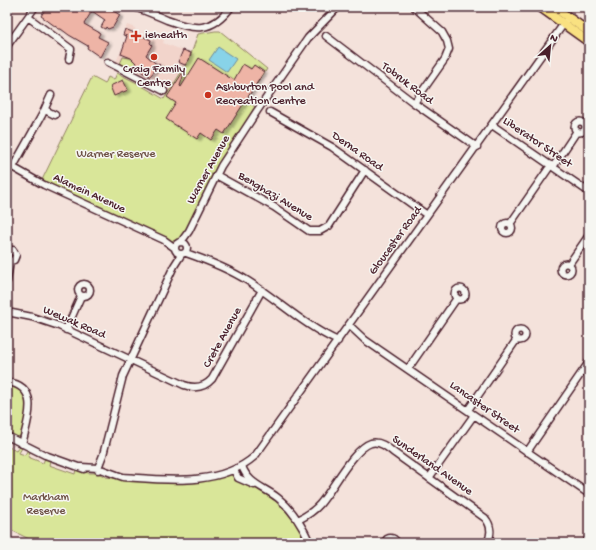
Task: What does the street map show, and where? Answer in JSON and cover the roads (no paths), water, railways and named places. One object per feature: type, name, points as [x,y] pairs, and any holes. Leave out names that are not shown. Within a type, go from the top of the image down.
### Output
[{"type":"main road","points":[[540,7],[589,32]]},
{"type":"main road","points":[[554,7],[566,21],[589,42]]},
{"type":"street","points":[[7,46],[35,7]]},
{"type":"street","points":[[134,7],[184,26],[194,28],[205,27],[214,23],[231,7]]},
{"type":"street","name":"Warner Avenue","points":[[99,469],[119,386],[181,248],[216,175],[257,111],[308,38],[338,7]]},
{"type":"street","points":[[414,7],[442,32],[448,41],[448,49],[445,59],[414,103]]},
{"type":"street","points":[[28,17],[71,48],[79,50]]},
{"type":"street","name":"Gloucester Road","points":[[7,436],[56,459],[89,471],[99,469],[108,475],[166,480],[187,479],[214,476],[242,466],[259,451],[566,21]]},
{"type":"street","name":"Tobruk Road","points":[[326,36],[414,103],[477,147]]},
{"type":"street","points":[[69,59],[71,48]]},
{"type":"street","points":[[108,62],[164,91]]},
{"type":"street","points":[[10,166],[45,110],[51,96]]},
{"type":"street","points":[[45,110],[55,115]]},
{"type":"street","name":"Derna Road","points":[[270,112],[326,144],[428,215]]},
{"type":"street","name":"Liberator Street","points":[[492,125],[589,192]]},
{"type":"street","points":[[510,224],[577,131]]},
{"type":"street","name":"Alamein Avenue","points":[[10,166],[49,187],[245,279],[336,344]]},
{"type":"street","name":"Benghazi Avenue","points":[[216,175],[274,207],[305,229],[316,232],[329,226],[365,170]]},
{"type":"street","points":[[569,264],[589,235]]},
{"type":"street","points":[[7,251],[11,250],[16,253],[15,258],[9,260],[7,281]]},
{"type":"street","name":"Crete Avenue","points":[[130,360],[190,387],[198,388],[206,385],[212,379],[262,290]]},
{"type":"street","points":[[66,330],[81,296]]},
{"type":"street","points":[[408,370],[457,298]]},
{"type":"street","name":"Wewak Road","points":[[7,312],[32,317],[66,330],[130,360]]},
{"type":"street","name":"Lancaster Street","points":[[348,327],[589,494]]},
{"type":"street","points":[[468,410],[517,339]]},
{"type":"street","points":[[527,452],[589,362]]},
{"type":"street","points":[[7,382],[20,387],[25,392],[29,400],[30,408],[22,444]]},
{"type":"street","points":[[429,478],[474,415]]},
{"type":"street","name":"Sunderland Avenue","points":[[298,520],[311,513],[320,504],[362,448],[370,444],[378,443],[386,447],[485,518],[491,531],[487,543]]},
{"type":"street","points":[[242,466],[247,478],[290,509],[298,520],[310,543]]},
{"type":"street","points":[[234,470],[240,479],[248,484],[259,487]]},
{"type":"street","points":[[384,543],[387,539],[391,538],[397,543]]},
{"type":"water","points":[[218,47],[236,59],[227,72],[209,60]]},
{"type":"waterway","points":[[7,539],[16,543]]},
{"type":"place","name":"iehealth","points":[[136,36]]},
{"type":"place","name":"Craig Family Centre","points":[[154,57]]},
{"type":"place","name":"Ashburton Pool and Recreation Centre","points":[[208,95]]},
{"type":"park label","name":"Warner Reserve","points":[[116,155]]},
{"type":"park label","name":"Markham Reserve","points":[[46,505]]}]
